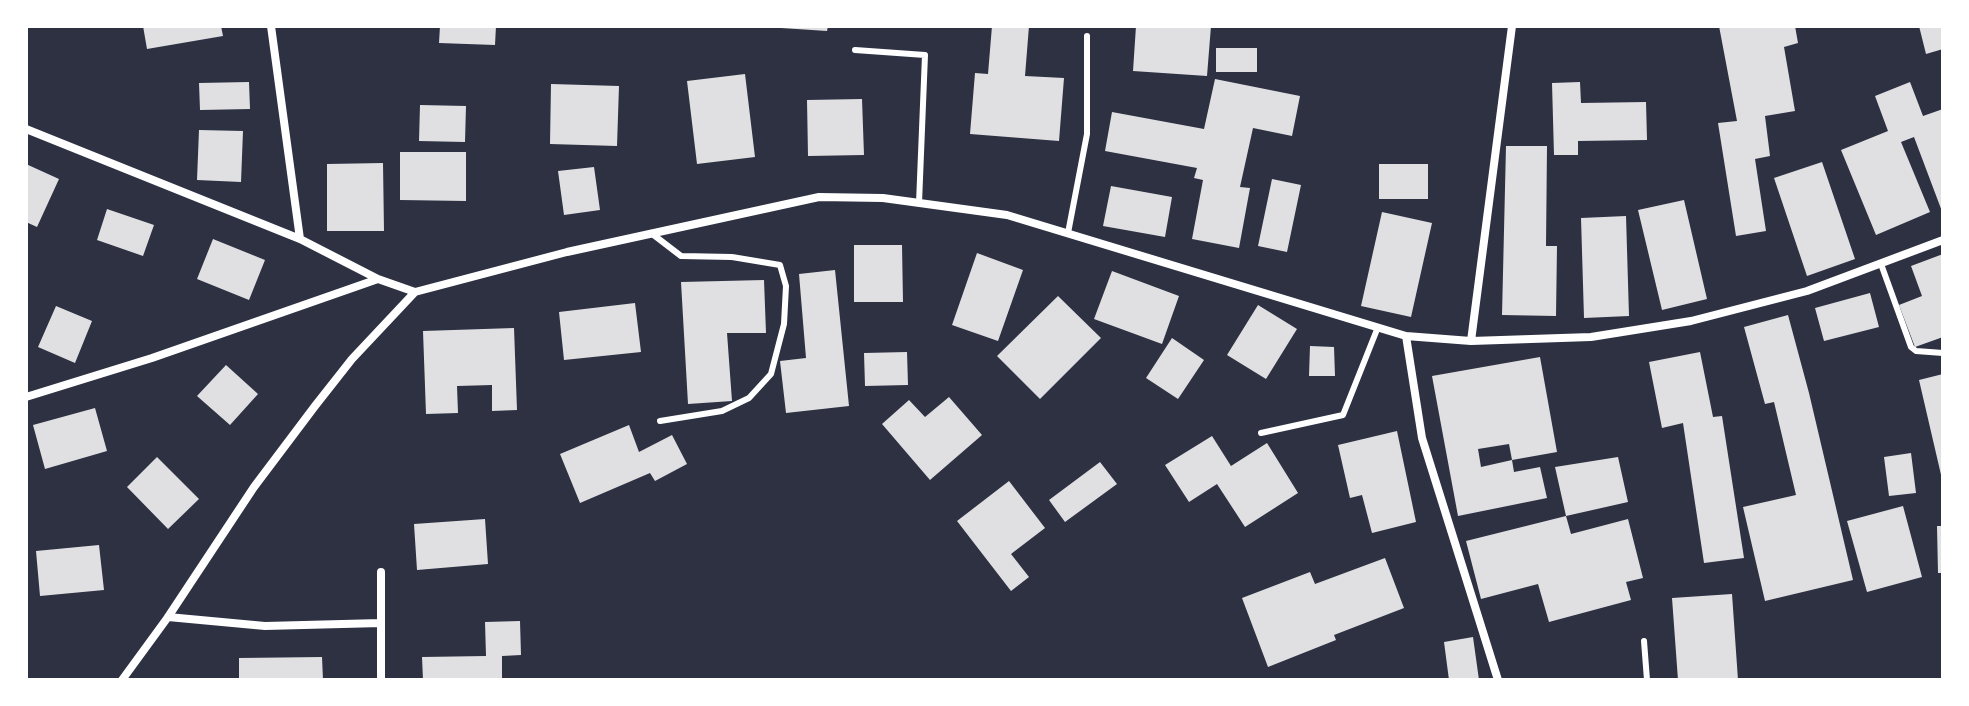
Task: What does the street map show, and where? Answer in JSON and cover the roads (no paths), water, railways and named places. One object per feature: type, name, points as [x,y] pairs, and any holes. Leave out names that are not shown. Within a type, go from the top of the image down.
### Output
[{"type":"street","points":[[271,26],[300,239]]},
{"type":"street","points":[[1471,341],[1512,26]]},
{"type":"street","points":[[26,129],[300,239],[378,279],[415,292]]},
{"type":"street","points":[[122,680],[168,617],[254,487],[315,406],[352,359],[415,292],[567,252],[819,197],[883,198],[1007,215],[1406,336],[1471,341],[1591,337],[1691,321],[1807,291],[1943,240]]},
{"type":"street","points":[[26,397],[152,358],[378,279]]},
{"type":"street","points":[[1406,336],[1422,438],[1498,680]]},
{"type":"street","points":[[381,572],[381,680]]},
{"type":"street","points":[[168,617],[265,626],[381,623]]},
{"type":"lane","points":[[1068,233],[1087,134],[1087,36]]},
{"type":"lane","points":[[855,50],[925,55],[919,203]]},
{"type":"lane","points":[[651,233],[681,256],[732,257],[780,265],[786,286],[784,324],[771,374],[749,398],[722,411],[660,421]]},
{"type":"lane","points":[[1881,264],[1911,347],[1916,351],[1943,353]]},
{"type":"lane","points":[[1261,433],[1343,415],[1378,327]]},
{"type":"lane","points":[[1644,641],[1647,680]]}]
